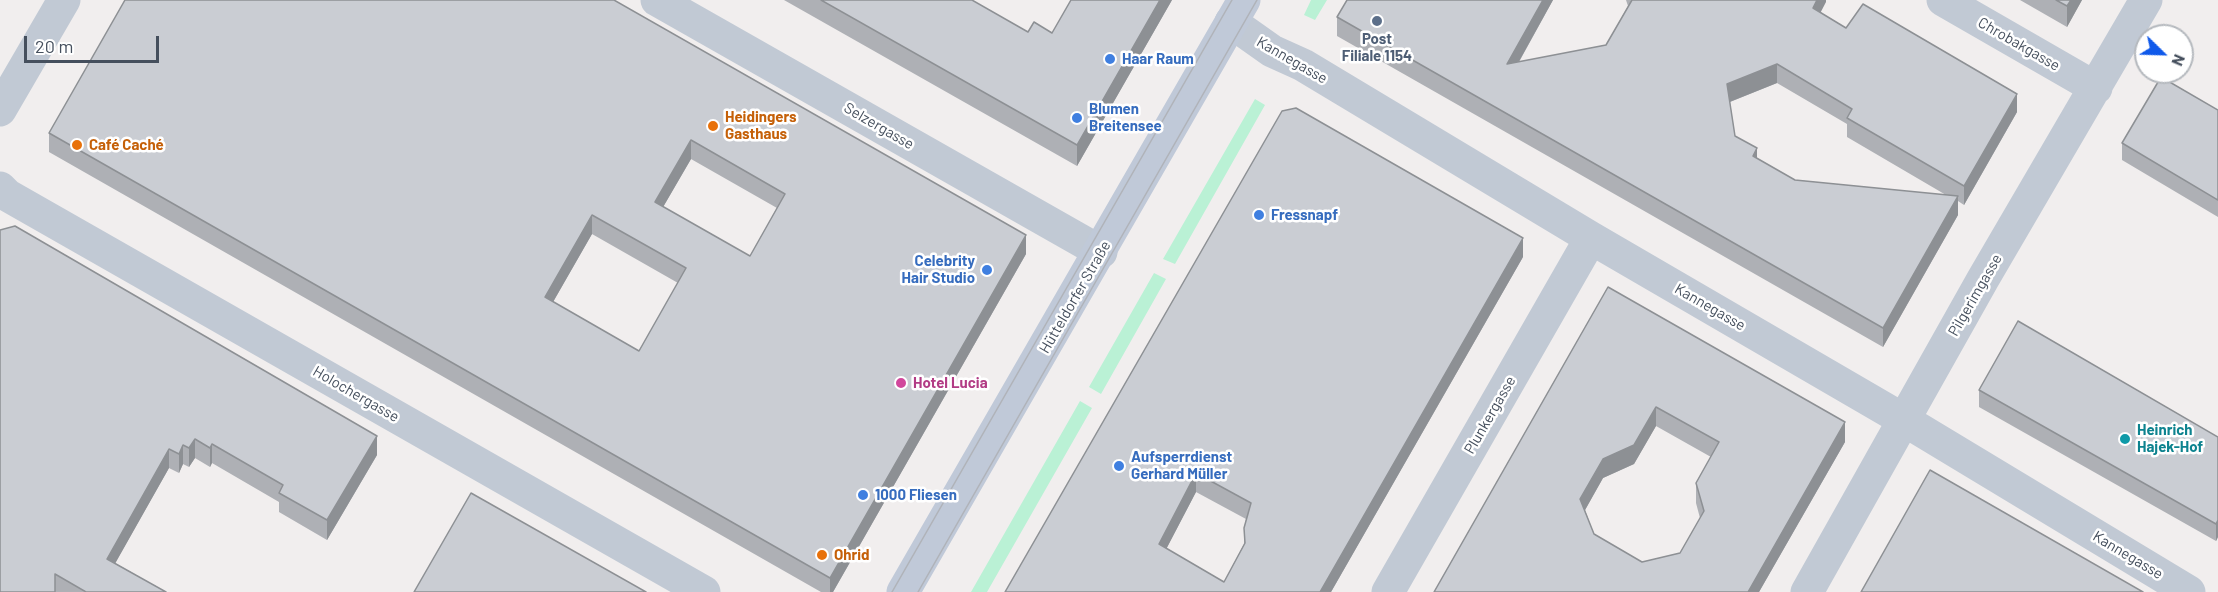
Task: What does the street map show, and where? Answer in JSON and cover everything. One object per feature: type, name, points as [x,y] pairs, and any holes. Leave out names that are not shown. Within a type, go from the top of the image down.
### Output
[{"type":"main road","name":"Hütteldorfer Straße","points":[[903,592],[1238,11]]},
{"type":"street","points":[[0,110],[64,0]]},
{"type":"street","name":"Selzergasse","points":[[657,0],[1101,252]]},
{"type":"street","name":"Chrobakgasse","points":[[1943,0],[2096,88]]},
{"type":"street","name":"Pilgerimgasse","points":[[1807,592],[1983,279],[2146,0]]},
{"type":"street","name":"Kannegasse","points":[[1238,11],[1272,51],[1303,65],[1591,238],[1904,420],[2189,592]]},
{"type":"street","name":"Holochergasse","points":[[4,191],[704,592]]},
{"type":"street","name":"Plunkergasse","points":[[1388,592],[1591,238]]},
{"type":"green space","points":[[1311,0],[1327,0],[1315,20],[1304,15]]},
{"type":"green space","points":[[1255,99],[1265,105],[1175,264],[1163,259]]},
{"type":"green space","points":[[1154,273],[1166,279],[1101,394],[1089,387]]},
{"type":"green space","points":[[1080,401],[1092,408],[987,592],[971,592]]},
{"type":"building","points":[[125,0],[614,0],[1026,235],[830,578],[49,133]],"holes":[[[691,140],[785,194],[750,256],[655,202]],[[592,215],[686,268],[639,351],[545,297]]]},
{"type":"building","points":[[821,0],[972,0],[1028,32],[1034,22],[1052,33],[1071,0],[1160,0],[1077,145]]},
{"type":"building","points":[[1347,0],[1543,0],[1507,64],[1606,45],[1632,0],[1817,0],[1813,8],[1846,28],[1863,4],[2017,94],[1964,186],[1847,118],[1852,109],[1777,64],[1727,84],[1735,136],[1757,148],[1753,156],[1795,180],[1958,196],[1883,328],[1337,17]]},
{"type":"building","points":[[2056,0],[2071,0],[2067,6]]},
{"type":"building","points":[[2157,84],[2173,84],[2218,110],[2218,200],[2122,143]]},
{"type":"building","points":[[1296,108],[1523,238],[1320,592],[1005,592],[1282,111]],"holes":[[[1196,473],[1251,503],[1244,528],[1245,543],[1224,582],[1159,544]]]},
{"type":"building","points":[[15,226],[377,436],[327,520],[279,493],[283,485],[212,444],[210,448],[195,439],[189,448],[183,445],[179,454],[169,449],[107,559],[166,592],[86,592],[55,574],[55,592],[0,592],[0,230]]},
{"type":"building","points":[[1608,287],[1845,422],[1748,592],[1434,592]],"holes":[[[1656,407],[1719,442],[1696,483],[1704,511],[1680,553],[1642,562],[1594,534],[1580,499],[1603,459],[1634,445]]]},
{"type":"building","name":"Heinrich Hajek-Hof","points":[[2018,321],[2218,437],[2218,520],[2216,524],[1979,390]]},
{"type":"building","points":[[1930,470],[2143,592],[1861,592]]},
{"type":"building","points":[[471,493],[646,592],[414,592]]},
{"type":"tram line","points":[[892,592],[1232,0]]},
{"type":"tram line","points":[[918,592],[1257,0]]},
{"type":"place","name":"Post Filiale 1154","points":[[1377,21]]},
{"type":"place","name":"Haar Raum","points":[[1110,59]]},
{"type":"place","name":"Blumen Breitensee","points":[[1077,118]]},
{"type":"place","name":"Heidingers Gasthaus","points":[[713,126]]},
{"type":"place","name":"Café Caché","points":[[77,145]]},
{"type":"place","name":"Fressnapf","points":[[1259,215]]},
{"type":"place","name":"Celebrity Hair Studio","points":[[987,270]]},
{"type":"place","name":"Hotel Lucia","points":[[901,383]]},
{"type":"place","name":"Heinrich Hajek-Hof","points":[[2125,439]]},
{"type":"place","name":"Aufsperrdienst Gerhard Müller","points":[[1119,466]]},
{"type":"place","name":"1000 Fliesen","points":[[863,495]]},
{"type":"place","name":"Ohrid","points":[[822,555]]}]
